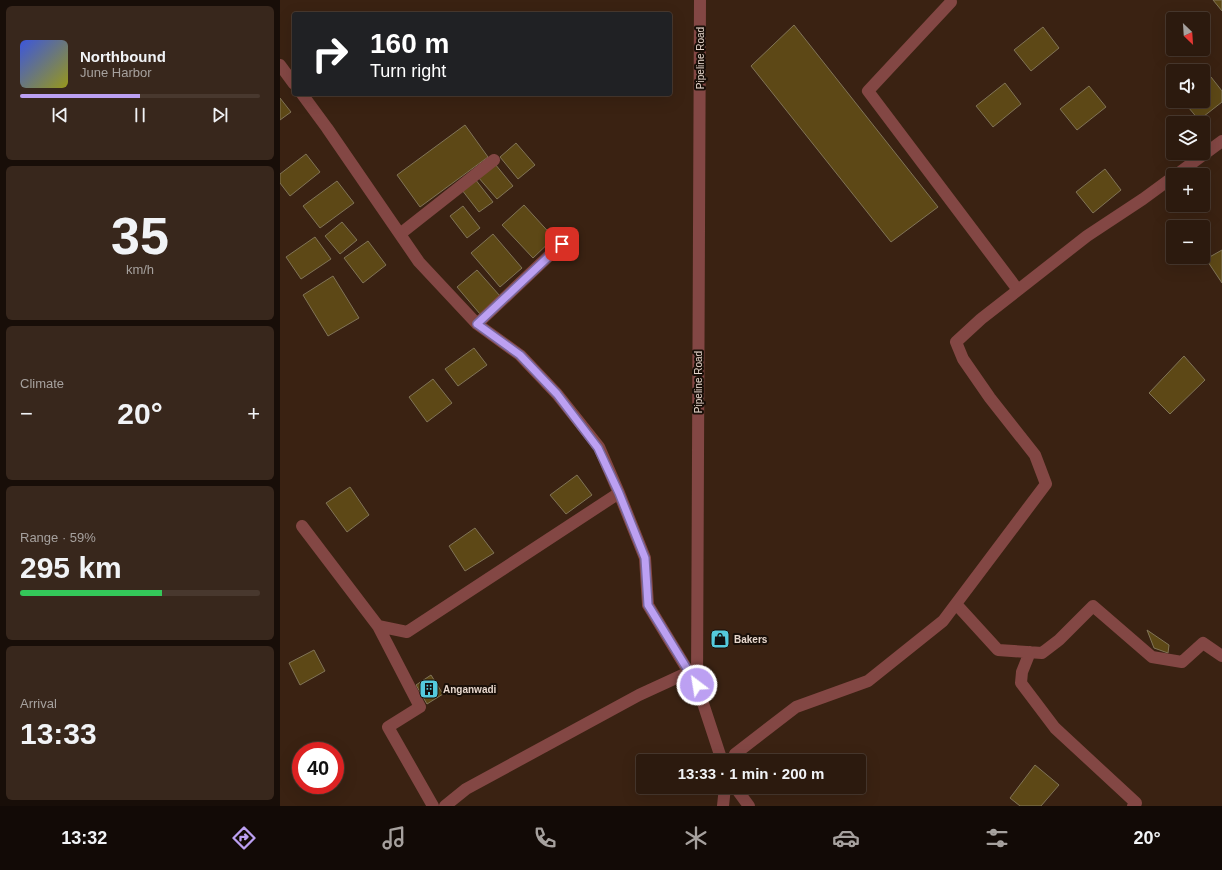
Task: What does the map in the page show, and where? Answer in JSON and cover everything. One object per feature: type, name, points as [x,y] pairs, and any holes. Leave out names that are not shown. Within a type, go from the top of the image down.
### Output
[{"type":"street","name":"Pipeline Road","points":[[700,0],[697,685],[720,754]]},
{"type":"street","points":[[951,2],[868,91],[1018,290]]},
{"type":"street","points":[[280,65],[292,81]]},
{"type":"street","points":[[303,96],[419,262],[477,324],[520,355],[557,394],[598,448],[619,493],[645,558],[648,605],[697,685]]},
{"type":"street","points":[[1185,168],[1222,141]]},
{"type":"street","points":[[400,234],[494,160]]},
{"type":"street","points":[[735,754],[796,707],[868,681],[942,621],[956,604],[1046,484],[1036,455],[990,398],[963,359],[956,342],[981,319],[1087,236],[1166,182]]},
{"type":"street","points":[[477,324],[572,234]]},
{"type":"street","points":[[378,626],[407,632],[619,493]]},
{"type":"street","points":[[302,526],[378,626],[420,707],[388,727],[433,806]]},
{"type":"street","points":[[956,604],[998,650],[1042,653],[1059,640],[1093,606],[1152,657],[1182,662],[1203,643],[1222,656]]},
{"type":"street","points":[[1030,652],[1022,672],[1021,683],[1055,728],[1136,803],[1133,806]]},
{"type":"street","points":[[445,806],[466,789],[480,781],[639,695],[689,672]]},
{"type":"street","points":[[723,806],[724,794]]},
{"type":"street","points":[[740,794],[749,806]]},
{"type":"building","points":[[1213,0],[1222,0],[1222,11]]},
{"type":"building","points":[[794,25],[938,207],[891,242],[751,66]]},
{"type":"building","points":[[1043,27],[1059,48],[1031,71],[1014,50]]},
{"type":"building","points":[[1211,77],[1222,91],[1222,102],[1204,116],[1196,116],[1189,108],[1210,108]]},
{"type":"building","points":[[1005,83],[1021,104],[993,127],[976,106]]},
{"type":"building","points":[[1089,86],[1106,107],[1077,130],[1060,109]]},
{"type":"building","points":[[280,98],[291,112],[280,120]]},
{"type":"building","points":[[465,125],[488,157],[420,207],[397,175]]},
{"type":"building","points":[[516,143],[535,165],[518,179],[500,157]]},
{"type":"building","points":[[306,154],[320,172],[290,196],[280,183],[280,174]]},
{"type":"building","points":[[495,164],[513,186],[497,199],[478,177]]},
{"type":"building","points":[[1105,169],[1121,190],[1093,213],[1076,192]]},
{"type":"building","points":[[475,179],[493,202],[479,212],[462,190]]},
{"type":"building","points":[[337,181],[354,203],[320,228],[303,206]]},
{"type":"building","points":[[524,205],[554,238],[533,258],[502,225]]},
{"type":"building","points":[[463,206],[480,228],[467,238],[450,216]]},
{"type":"building","points":[[342,222],[357,240],[340,254],[325,236]]},
{"type":"building","points":[[493,234],[522,268],[500,287],[471,253]]},
{"type":"building","points":[[315,237],[331,259],[301,279],[286,257]]},
{"type":"building","points":[[368,241],[386,265],[363,283],[344,258]]},
{"type":"building","points":[[1222,250],[1222,283],[1209,264],[1210,257]]},
{"type":"building","points":[[477,270],[500,296],[480,314],[457,287]]},
{"type":"building","points":[[333,276],[359,318],[328,336],[303,295]]},
{"type":"building","points":[[474,348],[487,365],[458,386],[445,369]]},
{"type":"building","points":[[1184,356],[1205,380],[1170,414],[1149,393]]},
{"type":"building","points":[[433,379],[452,403],[427,422],[409,397]]},
{"type":"building","points":[[577,475],[592,495],[566,514],[550,495]]},
{"type":"building","points":[[350,487],[369,515],[347,532],[326,503]]},
{"type":"building","points":[[475,528],[494,553],[465,571],[449,546]]},
{"type":"building","points":[[1147,630],[1169,645],[1168,653],[1154,648]]},
{"type":"building","points":[[314,650],[325,671],[300,685],[289,663]]},
{"type":"building","name":"Anganwadi","points":[[431,675],[443,694],[427,704],[416,685]]},
{"type":"building","points":[[1035,765],[1059,785],[1041,806],[1020,806],[1010,798]]},
{"type":"place","name":"Bakers","points":[[720,639]]},
{"type":"place","name":"Anganwadi","points":[[429,689]]},
{"type":"route","points":[[562,244],[477,324],[520,355],[557,394],[598,448],[619,493],[645,558],[648,605],[697,685]]}]
